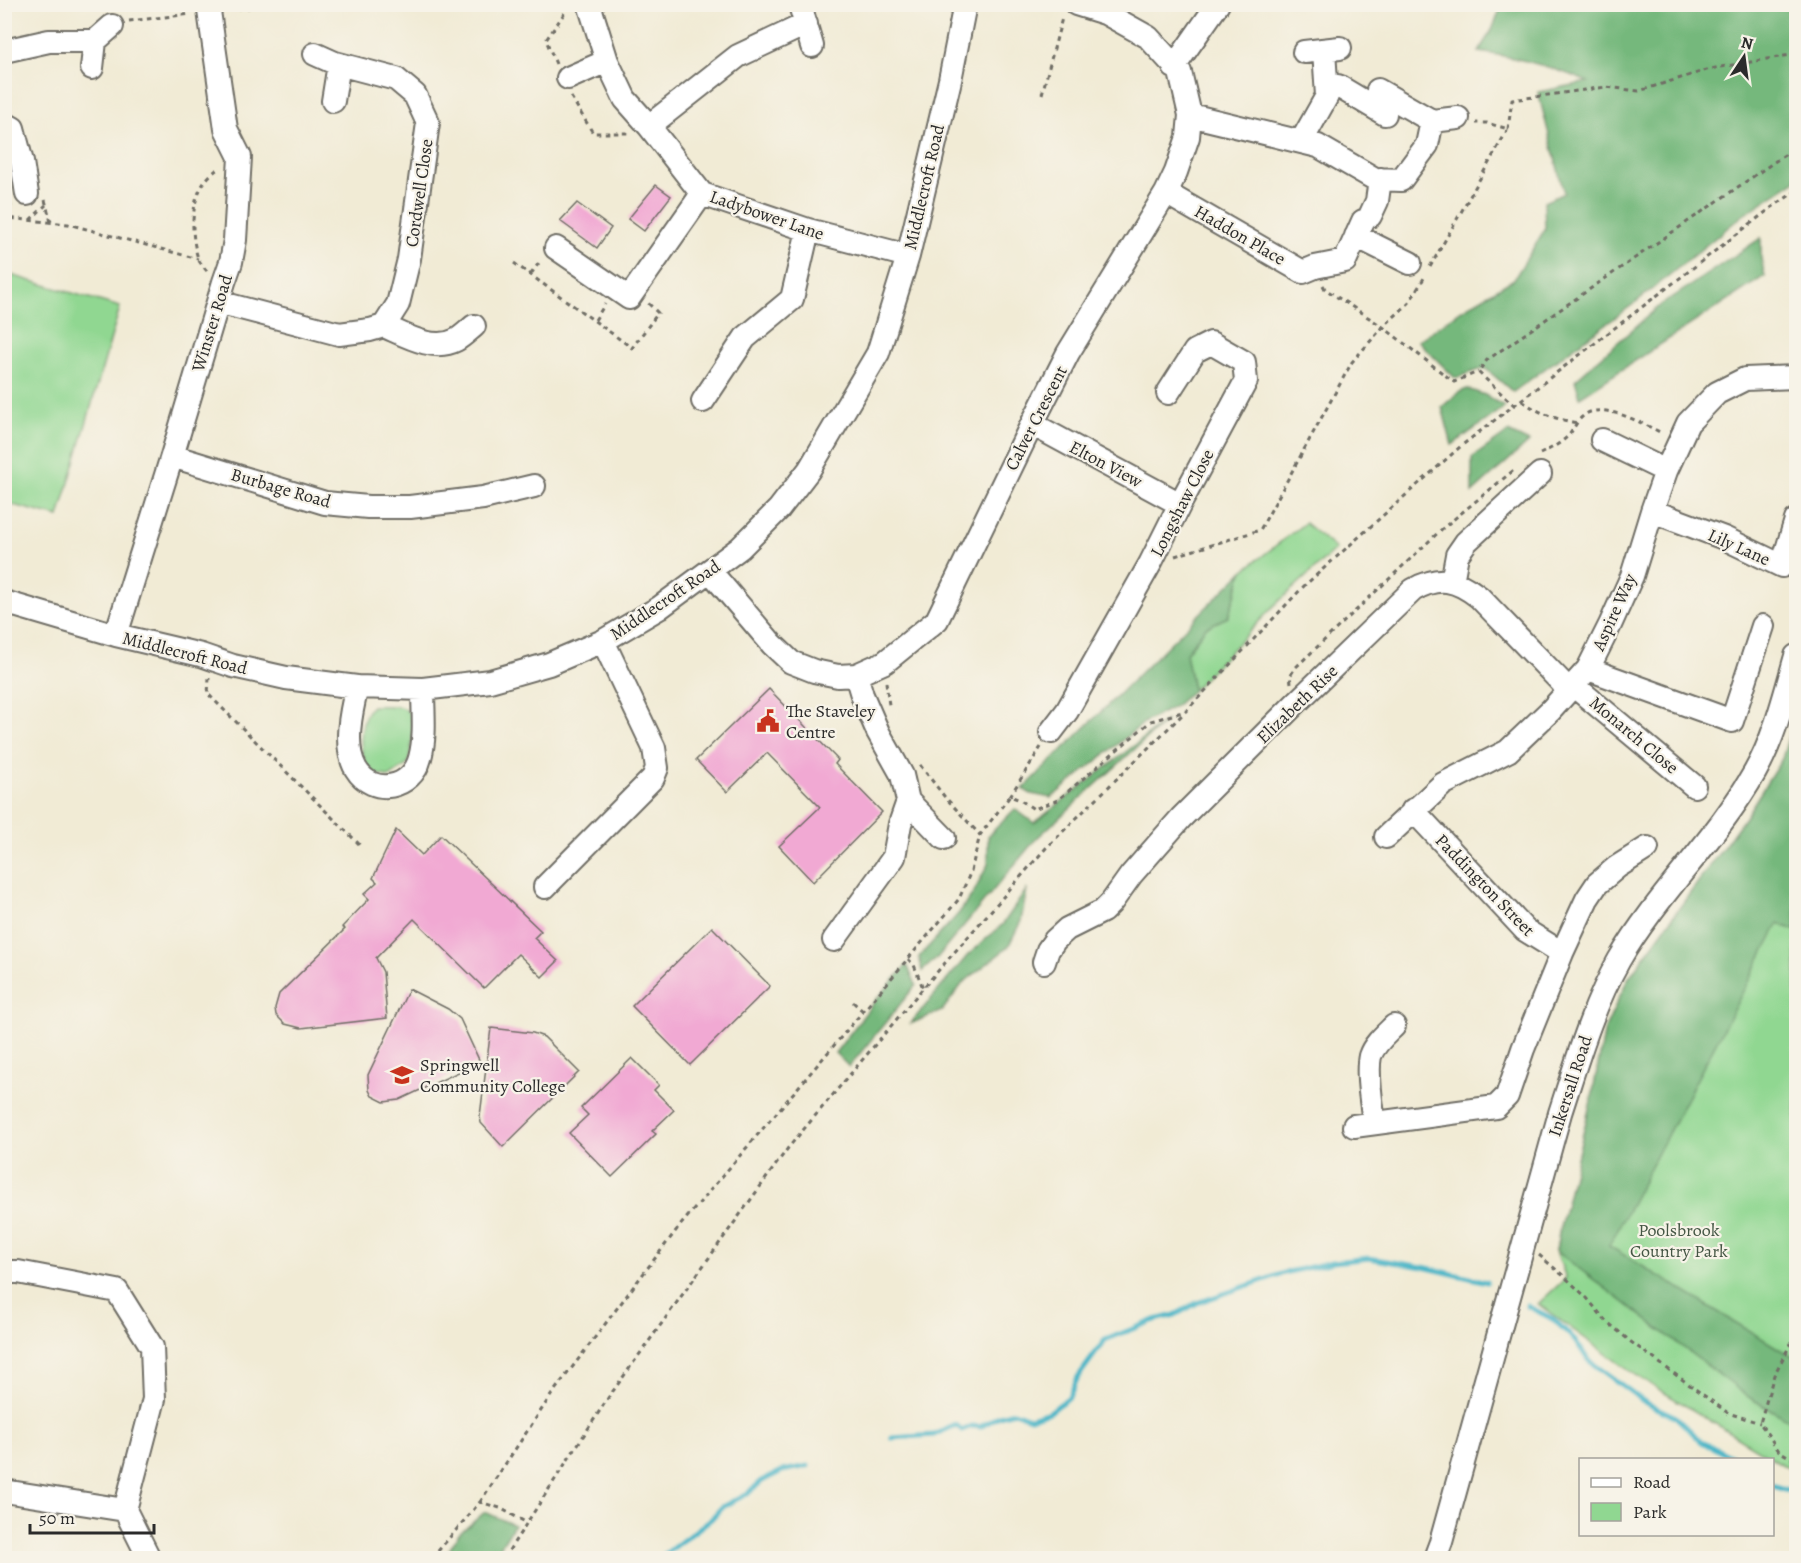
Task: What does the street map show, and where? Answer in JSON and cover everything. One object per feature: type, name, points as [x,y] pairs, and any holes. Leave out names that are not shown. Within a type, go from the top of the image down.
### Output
[{"type":"street","name":"Ladybower Lane","points":[[589,4],[607,61],[625,99],[702,194],[808,230],[908,256]]},
{"type":"street","name":"Middlecroft Road","points":[[4,603],[116,635],[286,678],[357,687],[423,689],[490,681],[549,664],[603,641],[659,608],[740,548],[779,509],[809,470],[878,353],[908,256],[950,80],[965,4]]},
{"type":"street","points":[[1174,67],[1218,4]]},
{"type":"street","points":[[208,8],[225,129],[240,157]]},
{"type":"street","name":"Calver Crescent","points":[[710,571],[772,644],[791,662],[813,671],[838,676],[856,675],[885,662],[937,620],[1068,353],[1166,193],[1188,137],[1190,115],[1180,72],[1148,37],[1105,13],[1070,10]]},
{"type":"street","points":[[649,126],[738,56],[806,25]]},
{"type":"street","points":[[4,51],[112,29]]},
{"type":"street","points":[[92,68],[112,29]]},
{"type":"street","points":[[1301,142],[1328,96],[1323,50]]},
{"type":"street","name":"Cordwell Close","points":[[315,54],[339,64],[396,79],[415,95],[428,123],[409,259],[398,304],[384,326]]},
{"type":"street","points":[[568,78],[607,61]]},
{"type":"street","points":[[333,101],[339,64]]},
{"type":"street","points":[[1327,86],[1338,86],[1385,114]]},
{"type":"street","points":[[1378,90],[1432,121],[1458,118]]},
{"type":"street","points":[[1190,115],[1318,146],[1375,179],[1401,180],[1427,145],[1432,121]]},
{"type":"street","points":[[4,123],[13,128],[29,199]]},
{"type":"street","name":"Winster Road","points":[[116,635],[231,262],[235,240],[240,157]]},
{"type":"street","points":[[1315,267],[1345,261],[1377,201],[1380,179]]},
{"type":"street","name":"Haddon Place","points":[[1166,193],[1303,272],[1315,267]]},
{"type":"street","points":[[556,248],[635,296],[702,194]]},
{"type":"street","points":[[1363,224],[1421,270]]},
{"type":"street","points":[[703,401],[745,338],[792,299],[808,230]]},
{"type":"street","points":[[221,292],[339,334],[384,326],[414,339],[441,345],[456,340],[474,326]]},
{"type":"street","name":"Longshaw Close","points":[[1052,732],[1067,711],[1150,564],[1246,381],[1244,362],[1211,343],[1195,351],[1168,393]]},
{"type":"street","name":"Aspire Way","points":[[1386,837],[1443,784],[1509,751],[1577,681],[1610,626],[1632,576],[1666,471],[1688,423],[1717,393],[1745,379],[1797,377]]},
{"type":"street","name":"Elton View","points":[[1032,424],[1180,504]]},
{"type":"street","points":[[1602,440],[1666,471]]},
{"type":"street","name":"Burbage Road","points":[[172,456],[325,503],[368,507],[410,507],[483,498],[534,486]]},
{"type":"street","points":[[1540,474],[1466,542],[1457,555],[1452,582],[1463,584],[1577,681],[1732,721],[1763,626]]},
{"type":"street","name":"Lily Lane","points":[[1652,511],[1724,538],[1782,566],[1797,520]]},
{"type":"street","name":"Elizabeth Rise","points":[[1044,962],[1054,940],[1067,929],[1103,911],[1181,818],[1413,590],[1427,582],[1442,580],[1452,582]]},
{"type":"street","points":[[545,886],[653,778],[657,768],[654,748],[603,641]]},
{"type":"street","name":"Inkersall Road","points":[[1435,1558],[1560,1113],[1582,1044],[1601,996],[1619,960],[1641,926],[1725,818],[1757,770],[1773,730],[1797,656]]},
{"type":"street","points":[[856,675],[878,732],[902,774],[908,801],[944,838]]},
{"type":"street","name":"Monarch Close","points":[[1577,681],[1694,786]]},
{"type":"street","points":[[357,687],[349,749],[356,769],[368,781],[382,787],[397,785],[411,776],[419,760],[423,732],[423,689]]},
{"type":"street","points":[[834,940],[894,857],[900,824],[908,801]]},
{"type":"street","name":"Paddington Street","points":[[1413,810],[1525,930],[1562,953]]},
{"type":"street","points":[[1394,1026],[1379,1041],[1370,1056],[1370,1078],[1364,1125],[1496,1107],[1507,1096],[1523,1049],[1562,953],[1587,899],[1597,884],[1617,867],[1647,848]]},
{"type":"street","points":[[4,1272],[18,1272],[117,1291],[152,1347],[154,1399],[125,1510],[149,1558]]},
{"type":"street","points":[[4,1491],[125,1510]]},
{"type":"path","points":[[112,29],[208,8],[283,4]]},
{"type":"path","points":[[1042,94],[1070,10]]},
{"type":"path","points":[[1150,564],[1260,530],[1352,362],[1383,327],[1409,303],[1421,270],[1508,129],[1512,100],[1606,87],[1640,91],[1710,69],[1797,54]]},
{"type":"path","points":[[1488,123],[1508,129]]},
{"type":"path","points":[[1315,267],[1324,289],[1383,327],[1454,382],[1478,372],[1487,360],[1797,147]]},
{"type":"path","points":[[221,292],[198,259],[193,231],[195,203],[203,182],[216,170],[240,157]]},
{"type":"path","points":[[504,1558],[608,1398],[788,1148],[923,988],[1046,848],[1187,710],[1304,586],[1461,446],[1762,215],[1797,191]]},
{"type":"path","points":[[29,199],[8,218],[68,224],[198,259]]},
{"type":"path","points":[[29,199],[30,220]]},
{"type":"path","points":[[514,263],[632,348],[658,313],[642,298],[642,289],[635,296]]},
{"type":"path","points":[[1478,372],[1515,406]]},
{"type":"path","points":[[1522,400],[1552,418],[1578,423]]},
{"type":"path","points":[[210,658],[208,694],[361,846]]},
{"type":"path","points":[[885,662],[889,715]]},
{"type":"path","points":[[1010,796],[1034,809],[1058,800],[1150,721],[1187,710]]},
{"type":"path","points":[[432,1558],[480,1502],[552,1394],[678,1228],[959,899],[971,871],[980,835],[1010,796],[1052,732]]},
{"type":"path","points":[[917,761],[944,796],[980,835]]},
{"type":"path","points":[[908,959],[914,965],[923,988]]},
{"type":"path","points":[[853,1002],[862,1011]]},
{"type":"path","points":[[1524,1243],[1566,1278],[1605,1320],[1631,1342],[1728,1413],[1760,1423],[1779,1451],[1797,1461]]},
{"type":"path","points":[[1760,1423],[1774,1375],[1797,1334]]},
{"type":"path","points":[[480,1502],[500,1508],[527,1523]]},
{"type":"green space","points":[[1502,5],[1796,5],[1796,180],[1742,216],[1635,303],[1513,392],[1485,368],[1455,378],[1418,341],[1462,310],[1514,279],[1545,229],[1544,202],[1564,193],[1538,92],[1588,82],[1534,63],[1478,52],[1492,30]]},
{"type":"green space","points":[[1761,238],[1761,259],[1765,276],[1580,397],[1575,380],[1658,307]]},
{"type":"green space","points":[[4,273],[120,307],[59,517],[5,503]]},
{"type":"green space","points":[[1467,389],[1485,395],[1505,407],[1452,445],[1442,407],[1458,393]]},
{"type":"green space","points":[[1508,432],[1529,442],[1472,493],[1472,458]]},
{"type":"green space","points":[[1305,523],[1336,549],[1273,607],[1193,690],[1186,653],[1206,627],[1228,617],[1243,571]]},
{"type":"green space","points":[[1243,571],[1228,617],[1206,627],[1186,653],[1193,690],[1174,707],[1145,722],[1051,798],[1031,794],[1023,789]]},
{"type":"green space","points":[[372,706],[402,707],[409,713],[411,719],[411,751],[408,764],[389,777],[376,774],[369,768],[362,751],[364,720]]},
{"type":"green space","name":"Poolsbrook Country Park","points":[[1796,712],[1796,1473],[1635,1375],[1538,1304],[1566,1278],[1556,1251],[1592,1097],[1605,1029],[1628,979],[1746,816],[1782,759]]},
{"type":"green space","points":[[1796,712],[1796,931],[1779,923],[1609,1246],[1796,1359],[1796,1424],[1750,1398],[1556,1251],[1592,1097],[1605,1029],[1628,979],[1746,816],[1782,759]]},
{"type":"green space","points":[[1167,720],[1036,839],[937,958],[922,971],[919,957],[959,913],[974,892],[988,864],[988,836],[1015,809],[1034,823]]},
{"type":"green space","points":[[1027,889],[1021,921],[1008,947],[963,983],[942,1011],[910,1024],[968,955],[1003,924]]},
{"type":"green space","points":[[907,965],[916,985],[849,1067],[835,1053],[874,1002]]},
{"type":"green space","points":[[485,1512],[514,1525],[493,1558],[444,1558],[459,1534]]},
{"type":"building","points":[[656,185],[671,196],[644,231],[628,219]]},
{"type":"building","points":[[577,203],[611,228],[597,248],[560,221]]},
{"type":"building","points":[[769,689],[838,760],[835,764],[882,812],[813,882],[779,846],[820,807],[767,753],[727,792],[696,760]]},
{"type":"building","points":[[396,830],[422,855],[441,835],[541,931],[534,938],[558,961],[542,977],[518,954],[484,988],[414,919],[376,958],[383,972],[387,1018],[301,1028],[285,1024],[276,1015],[275,1008],[279,994],[345,929],[342,927],[369,899],[364,894],[377,882],[373,878]]},
{"type":"building","points":[[712,927],[770,986],[690,1065],[632,1006]]},
{"type":"building","points":[[409,989],[448,1009],[460,1019],[480,1062],[399,1100],[384,1102],[372,1096],[369,1090],[368,1075]]},
{"type":"building","points":[[491,1028],[533,1033],[544,1037],[579,1072],[503,1147],[481,1123],[480,1116]]},
{"type":"building","points":[[632,1058],[659,1085],[654,1090],[674,1110],[652,1131],[656,1134],[612,1177],[569,1133],[588,1115],[581,1108]]},
{"type":"waterway","points":[[892,1438],[934,1435],[956,1425],[962,1430],[972,1426],[980,1427],[999,1416],[1014,1412],[1030,1418],[1050,1412],[1069,1397],[1078,1377],[1105,1340],[1155,1320],[1175,1315],[1197,1303],[1284,1273],[1333,1262],[1369,1258],[1423,1267],[1487,1282]]},
{"type":"waterway","points":[[1527,1306],[1553,1319],[1575,1340],[1588,1360],[1646,1403],[1676,1417],[1702,1442],[1734,1458]]},
{"type":"waterway","points":[[660,1558],[711,1519],[722,1507],[748,1493],[762,1481],[782,1471],[808,1466]]},
{"type":"waterway","points":[[1774,1486],[1796,1493]]},
{"type":"place","name":"The Staveley Centre","points":[[768,721]]},
{"type":"place","name":"Springwell Community College","points":[[402,1075]]}]
